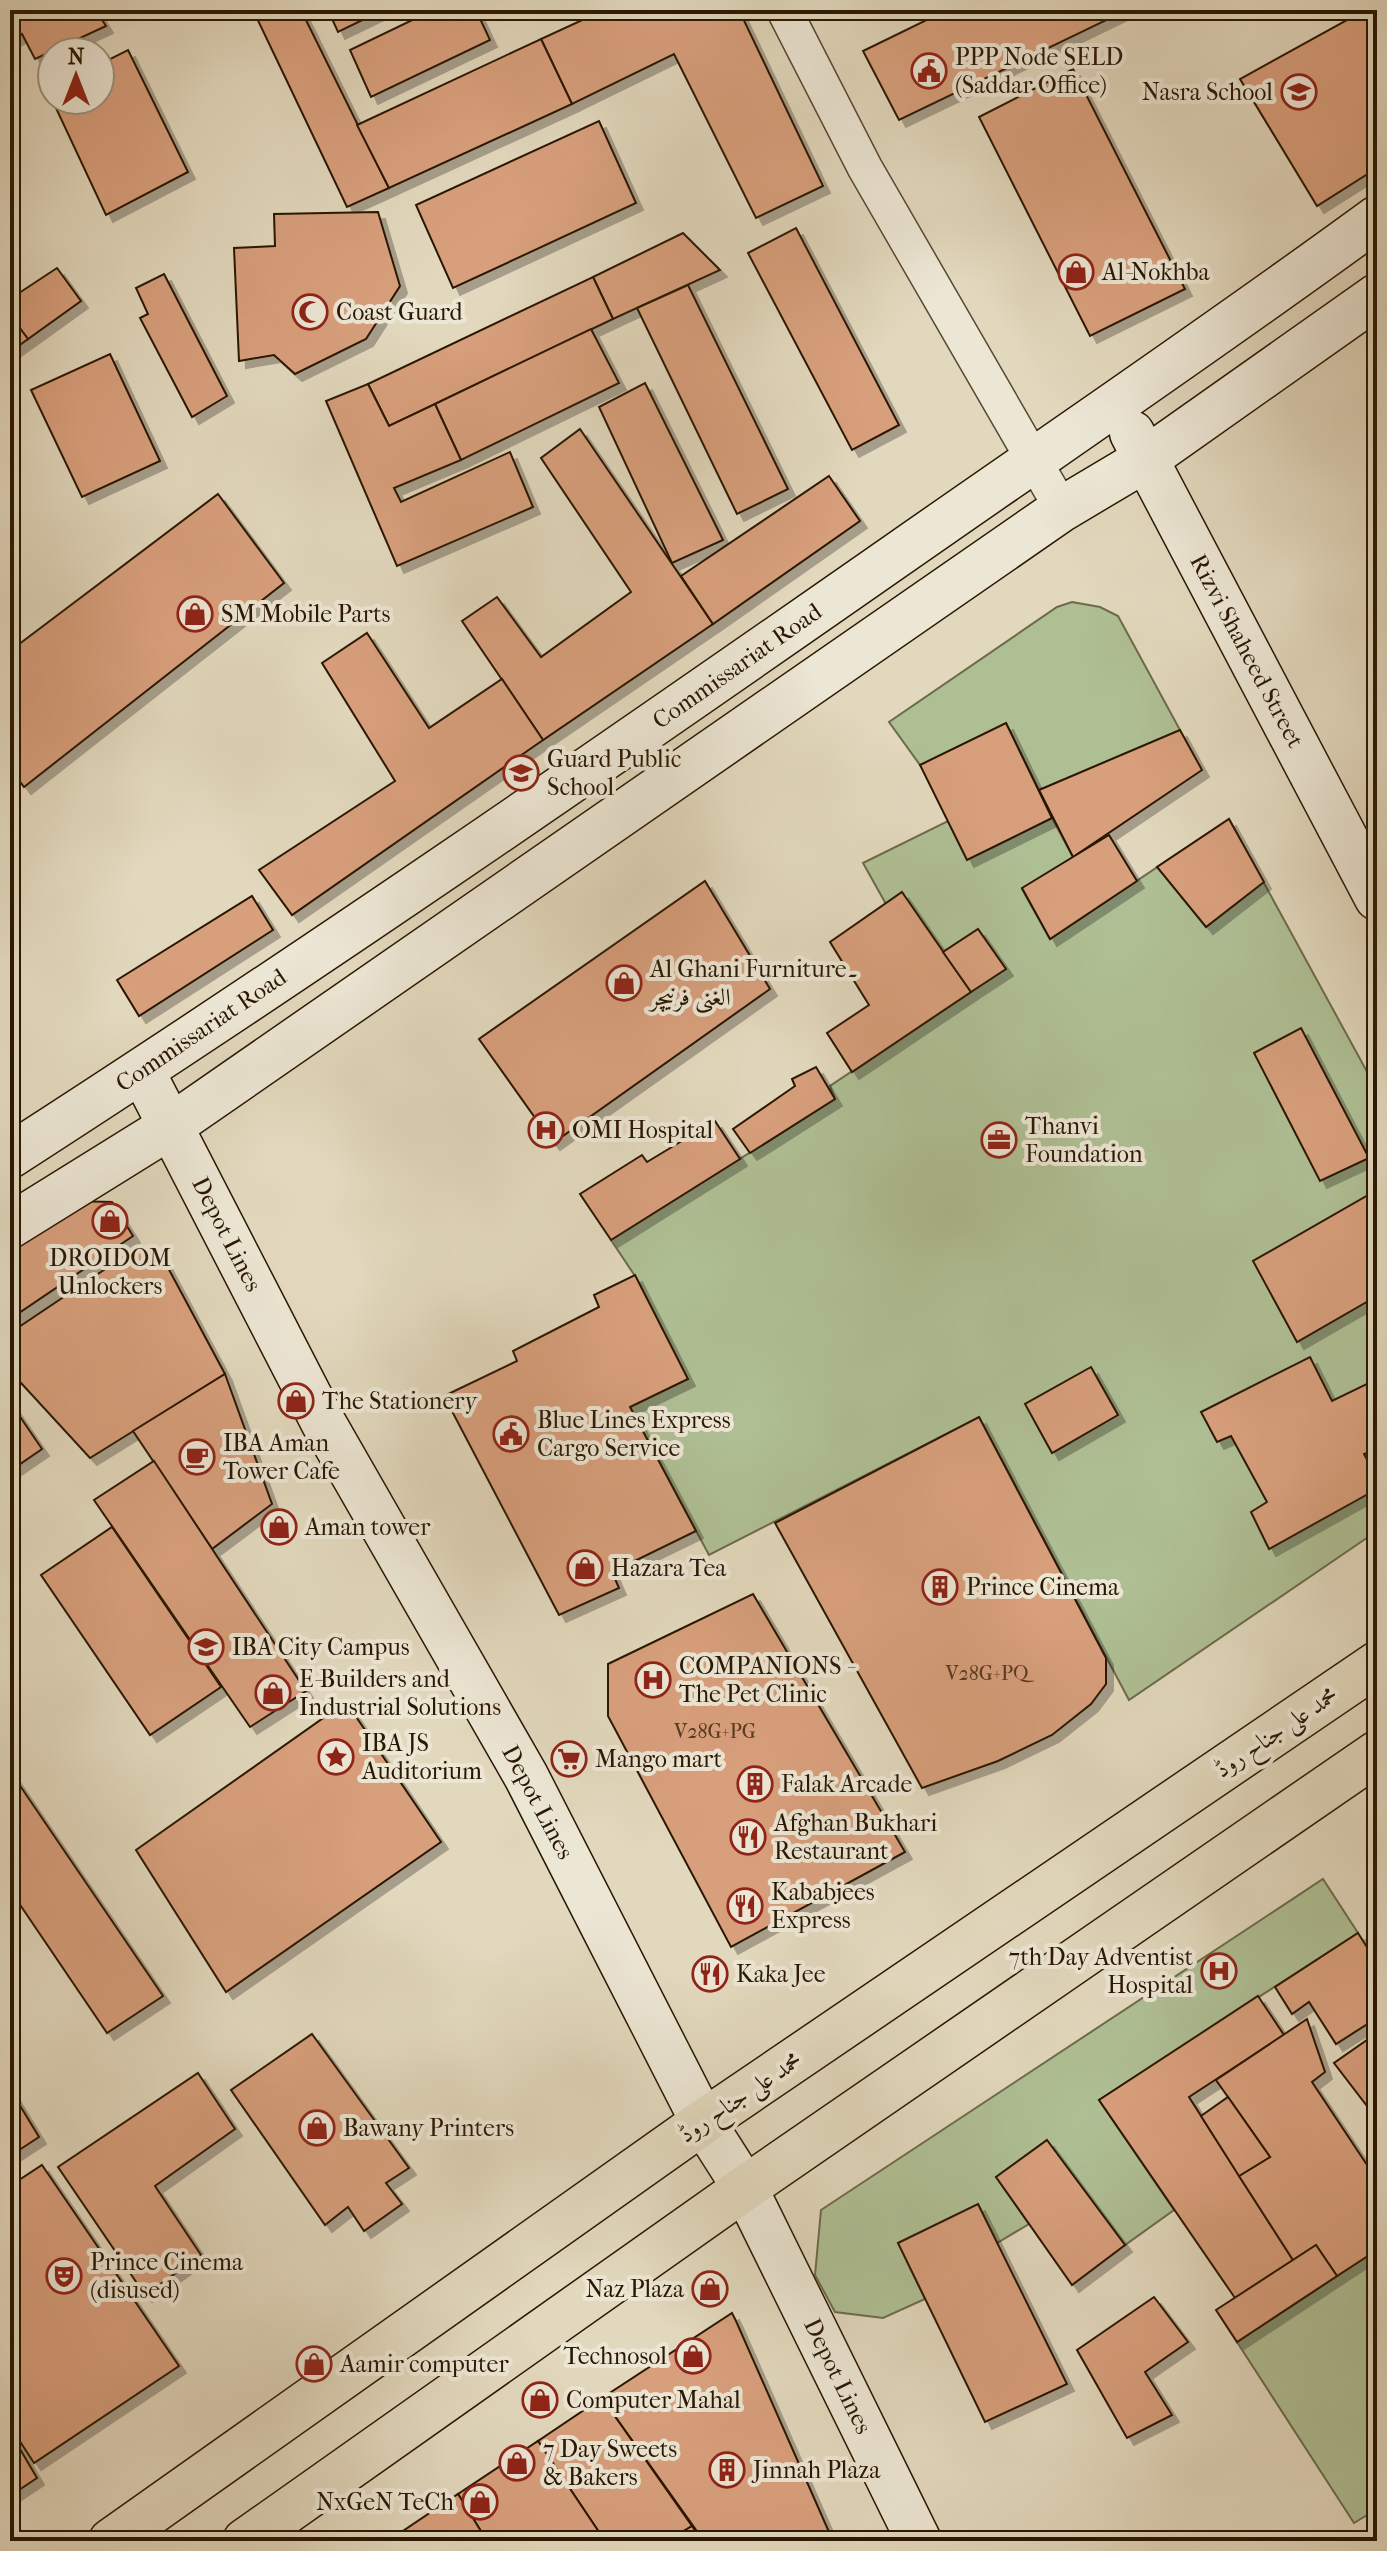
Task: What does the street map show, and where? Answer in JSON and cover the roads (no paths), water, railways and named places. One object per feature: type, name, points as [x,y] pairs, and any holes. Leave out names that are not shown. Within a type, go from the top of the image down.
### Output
[{"type":"highway","name":"محمد علی جناح روڈ","points":[[111,2541],[703,2122],[1377,1664]]},
{"type":"highway","points":[[245,2541],[745,2188],[1377,1753]]},
{"type":"street","points":[[784,10],[865,168],[1062,509]]},
{"type":"street","name":"Commissariat Road","points":[[10,1156],[142,1071],[736,668],[1377,218]]},
{"type":"street","points":[[10,1226],[171,1126],[1062,509],[1146,459],[1377,296]]},
{"type":"street","name":"Rizvi Shaheed Street","points":[[1115,404],[1377,898]]},
{"type":"street","name":"Depot Lines","points":[[142,1071],[323,1422],[526,1776],[703,2122],[745,2188],[919,2541]]},
{"type":"place","name":"PPP Node SELD (Saddar Office)","points":[[929,71]]},
{"type":"place","name":"Nasra School","points":[[1299,92]]},
{"type":"place","name":"Al-Nokhba","points":[[1076,272]]},
{"type":"place","name":"Coast Guard","points":[[310,312]]},
{"type":"place","name":"SM Mobile Parts","points":[[195,614]]},
{"type":"place","name":"Guard Public School","points":[[521,773]]},
{"type":"place","name":"Al Ghani Furniture۔ الغنی فرنیچر","points":[[624,983]]},
{"type":"place","name":"OMI Hospital","points":[[546,1130]]},
{"type":"place","name":"Thanvi Foundation","points":[[999,1140]]},
{"type":"place","name":"DROIDOM Unlockers","points":[[110,1221]]},
{"type":"place","name":"The Stationery","points":[[296,1401]]},
{"type":"place","name":"Blue Lines Express Cargo Service","points":[[511,1434]]},
{"type":"place","name":"IBA Aman Tower Cafe","points":[[197,1457]]},
{"type":"place","name":"Aman tower","points":[[279,1527]]},
{"type":"place","name":"Hazara Tea","points":[[585,1568]]},
{"type":"place","name":"Prince Cinema","points":[[940,1587]]},
{"type":"place","name":"IBA City Campus","points":[[206,1647]]},
{"type":"place","name":"COMPANIONS - The Pet Clinic","points":[[653,1680]]},
{"type":"place","name":"E-Builders and Industrial Solutions","points":[[273,1693]]},
{"type":"place","name":"IBA JS Auditorium","points":[[336,1757]]},
{"type":"place","name":"Mango mart","points":[[569,1759]]},
{"type":"place","name":"Falak Arcade","points":[[755,1784]]},
{"type":"place","name":"Afghan Bukhari Restaurant","points":[[748,1837]]},
{"type":"place","name":"Kababjees Express","points":[[745,1906]]},
{"type":"place","name":"7th Day Adventist Hospital","points":[[1219,1971]]},
{"type":"place","name":"Kaka Jee","points":[[710,1974]]},
{"type":"place","name":"Bawany Printers","points":[[317,2128]]},
{"type":"place","name":"Prince Cinema (disused)","points":[[64,2276]]},
{"type":"place","name":"Naz Plaza","points":[[710,2289]]},
{"type":"place","name":"Technosol","points":[[693,2356]]},
{"type":"place","name":"Aamir computer","points":[[314,2364]]},
{"type":"place","name":"Computer Mahal","points":[[540,2400]]},
{"type":"place","name":"7 Day Sweets & Bakers","points":[[517,2463]]},
{"type":"place","name":"Jinnah Plaza","points":[[727,2470]]},
{"type":"place","name":"NxGeN TeCh","points":[[480,2502]]}]
